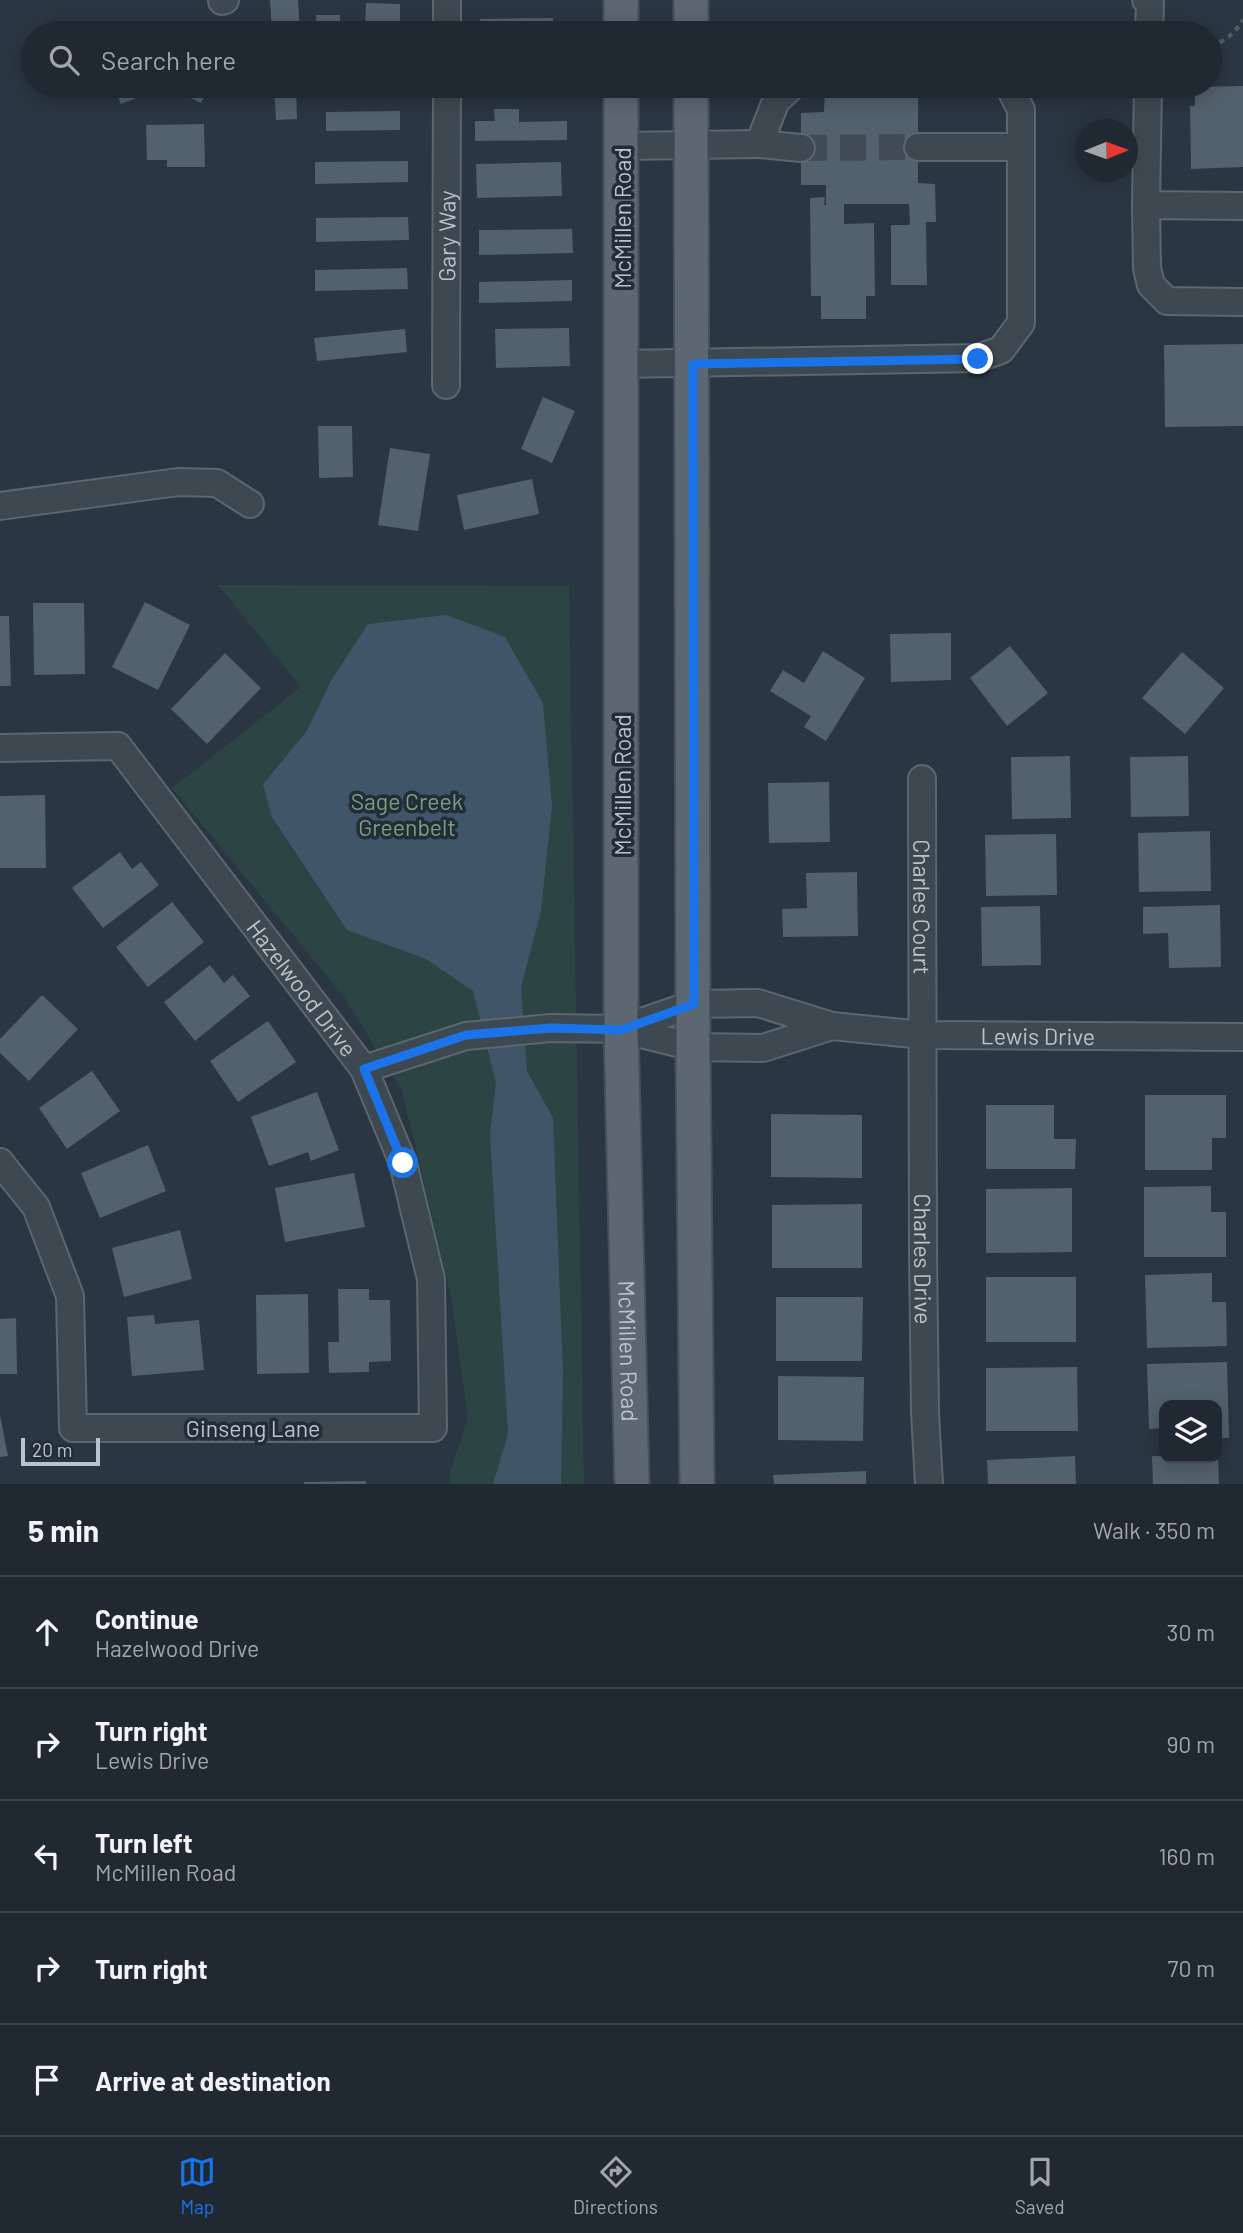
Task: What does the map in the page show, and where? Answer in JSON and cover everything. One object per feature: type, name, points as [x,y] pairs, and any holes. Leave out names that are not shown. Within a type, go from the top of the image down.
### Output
[{"type":"main road","points":[[621,0],[621,21]]},
{"type":"main road","points":[[691,0],[691,21]]},
{"type":"main road","name":"McMillen Road","points":[[621,98],[621,1030],[632,1484]]},
{"type":"main road","points":[[691,98],[693,1047],[697,1484]]},
{"type":"street","points":[[447,0],[447,21]]},
{"type":"street","points":[[1146,0],[1150,4],[1149,21]]},
{"type":"street","name":"Gary Way","points":[[446,385],[447,98]]},
{"type":"street","points":[[759,144],[779,98]]},
{"type":"street","points":[[622,364],[978,359],[1001,350],[1021,323],[1021,110],[1015,98]]},
{"type":"street","points":[[1148,98],[1147,268],[1151,285],[1167,301],[1243,302]]},
{"type":"street","points":[[622,146],[759,144],[801,148]]},
{"type":"street","points":[[918,146],[1021,147]]},
{"type":"street","points":[[1146,205],[1243,206]]},
{"type":"street","points":[[0,506],[178,482],[217,483],[250,504]]},
{"type":"street","name":"Hazelwood Drive","points":[[0,748],[118,746],[364,1069],[403,1163],[431,1279],[433,1428]]},
{"type":"street","name":"Charles Court","points":[[922,779],[923,1035]]},
{"type":"street","name":"Lewis Drive","points":[[621,1030],[694,1004],[758,1003],[832,1026],[923,1035],[1243,1037]]},
{"type":"street","name":"Lewis Drive","points":[[364,1069],[466,1035],[551,1028],[621,1030],[693,1047],[763,1048],[832,1026]]},
{"type":"street","name":"Charles Drive","points":[[923,1035],[925,1413],[929,1484]]},
{"type":"street","name":"Ginseng Lane","points":[[0,1162],[36,1207],[70,1296],[73,1429],[433,1428]]},
{"type":"path","points":[[1222,41],[1235,32],[1243,20]]},
{"type":"green space","name":"Sage Creek Greenbelt","points":[[218,585],[569,586],[584,1484],[450,1484],[450,1471],[468,1419],[451,1297],[402,1091],[344,997],[172,788],[301,687]]},
{"type":"water","points":[[446,615],[505,637],[543,703],[552,806],[541,911],[521,987],[527,1071],[553,1118],[563,1372],[561,1484],[493,1484],[508,1434],[490,1135],[496,1083],[473,991],[426,959],[347,930],[272,817],[263,784],[306,732],[332,679],[368,624]]},
{"type":"building","points":[[270,0],[298,0],[299,21],[271,21]]},
{"type":"building","points":[[366,3],[400,4],[400,21],[365,21]]},
{"type":"building","points":[[316,15],[340,15],[340,21],[316,21]]},
{"type":"building","points":[[553,18],[553,21],[480,21]]},
{"type":"building","points":[[1222,86],[1243,86],[1243,167],[1191,169],[1190,106],[1195,106],[1195,98],[1222,98]]},
{"type":"building","points":[[119,98],[136,98],[121,104]]},
{"type":"building","points":[[190,98],[203,98],[201,103]]},
{"type":"building","points":[[275,98],[296,98],[297,119],[276,120]]},
{"type":"building","points":[[825,98],[918,98],[918,183],[935,184],[936,222],[926,222],[927,285],[891,285],[891,225],[910,225],[909,204],[844,204],[844,224],[874,223],[875,296],[866,296],[866,319],[821,319],[821,296],[811,296],[810,198],[825,197],[826,205],[826,185],[801,185],[801,113],[824,112]]},
{"type":"building","points":[[494,109],[519,109],[519,122],[567,121],[567,140],[475,141],[475,121],[495,121]]},
{"type":"building","points":[[400,111],[400,130],[326,131],[326,112]]},
{"type":"building","points":[[204,124],[205,167],[167,167],[167,160],[147,160],[146,125]]},
{"type":"building","points":[[408,161],[408,182],[315,184],[315,162]]},
{"type":"building","points":[[561,162],[562,196],[477,198],[476,164]]},
{"type":"building","points":[[408,217],[409,240],[316,242],[316,218]]},
{"type":"building","points":[[572,229],[573,253],[479,255],[479,230]]},
{"type":"building","points":[[407,268],[408,289],[315,291],[315,270]]},
{"type":"building","points":[[572,280],[572,301],[479,303],[479,282]]},
{"type":"building","points":[[569,328],[570,366],[496,368],[495,329]]},
{"type":"building","points":[[405,329],[407,352],[317,361],[314,338]]},
{"type":"building","points":[[1243,344],[1243,426],[1165,427],[1164,345]]},
{"type":"building","points":[[543,397],[575,411],[552,463],[521,449]]},
{"type":"building","points":[[318,426],[352,426],[353,477],[319,478]]},
{"type":"building","points":[[390,448],[430,454],[418,531],[378,525]]},
{"type":"building","points":[[532,479],[539,514],[464,530],[457,495]]},
{"type":"building","points":[[145,602],[190,625],[158,690],[112,667]]},
{"type":"building","points":[[33,603],[84,603],[85,674],[34,675]]},
{"type":"building","points":[[0,616],[9,616],[11,686],[0,686]]},
{"type":"building","points":[[951,633],[951,680],[891,682],[890,634]]},
{"type":"building","points":[[1010,646],[1048,693],[1007,726],[970,678]]},
{"type":"building","points":[[823,651],[865,678],[826,741],[804,727],[811,716],[770,691],[783,670],[804,683]]},
{"type":"building","points":[[1182,652],[1224,688],[1185,734],[1142,698]]},
{"type":"building","points":[[225,653],[261,688],[207,744],[171,709]]},
{"type":"building","points":[[1070,756],[1071,818],[1012,819],[1011,757]]},
{"type":"building","points":[[1188,756],[1189,816],[1131,817],[1130,757]]},
{"type":"building","points":[[829,782],[830,842],[769,843],[768,783]]},
{"type":"building","points":[[45,795],[46,868],[0,868],[0,796]]},
{"type":"building","points":[[1210,831],[1211,891],[1139,892],[1138,833]]},
{"type":"building","points":[[1056,834],[1057,895],[986,896],[985,835]]},
{"type":"building","points":[[120,852],[132,869],[141,862],[159,885],[103,928],[72,888]]},
{"type":"building","points":[[857,872],[858,936],[783,937],[782,909],[807,908],[806,873]]},
{"type":"building","points":[[172,902],[204,942],[148,987],[116,947]]},
{"type":"building","points":[[1220,905],[1221,967],[1169,968],[1168,933],[1143,934],[1143,907]]},
{"type":"building","points":[[1040,906],[1041,965],[982,966],[981,907]]},
{"type":"building","points":[[210,965],[224,983],[233,975],[250,996],[195,1041],[164,1002]]},
{"type":"building","points":[[42,995],[78,1029],[29,1081],[0,1053],[0,1039]]},
{"type":"building","points":[[268,1021],[296,1062],[238,1102],[210,1061]]},
{"type":"building","points":[[92,1071],[120,1111],[67,1149],[39,1108]]},
{"type":"building","points":[[317,1092],[339,1150],[311,1161],[308,1152],[269,1166],[251,1117]]},
{"type":"building","points":[[1145,1095],[1226,1095],[1226,1138],[1212,1138],[1212,1170],[1145,1170]]},
{"type":"building","points":[[986,1105],[1054,1105],[1054,1139],[1076,1139],[1075,1169],[986,1169]]},
{"type":"building","points":[[771,1114],[862,1115],[862,1178],[771,1177]]},
{"type":"building","points":[[148,1145],[166,1191],[100,1218],[81,1173]]},
{"type":"building","points":[[354,1173],[365,1227],[285,1242],[275,1188]]},
{"type":"building","points":[[1211,1186],[1211,1212],[1226,1212],[1226,1257],[1144,1257],[1144,1187]]},
{"type":"building","points":[[1072,1188],[1072,1252],[986,1253],[986,1189]]},
{"type":"building","points":[[862,1204],[862,1268],[772,1268],[772,1205]]},
{"type":"building","points":[[180,1230],[192,1279],[124,1297],[112,1248]]},
{"type":"building","points":[[1212,1273],[1212,1302],[1226,1302],[1227,1346],[1147,1348],[1145,1275]]},
{"type":"building","points":[[986,1277],[1076,1277],[1076,1342],[986,1342]]},
{"type":"building","points":[[338,1289],[369,1289],[369,1300],[390,1300],[391,1361],[369,1362],[369,1372],[329,1373],[328,1342],[339,1342]]},
{"type":"building","points":[[308,1294],[309,1373],[257,1374],[256,1295]]},
{"type":"building","points":[[776,1297],[863,1297],[862,1361],[776,1361]]},
{"type":"building","points":[[154,1315],[155,1324],[199,1320],[204,1370],[132,1376],[127,1317]]},
{"type":"building","points":[[16,1318],[17,1374],[0,1374],[0,1319]]},
{"type":"building","points":[[1227,1362],[1229,1438],[1222,1438],[1222,1400],[1159,1400],[1159,1428],[1149,1429],[1147,1364]]},
{"type":"building","points":[[1077,1367],[1078,1431],[986,1431],[986,1368]]},
{"type":"building","points":[[778,1376],[864,1377],[863,1441],[778,1440]]},
{"type":"building","points":[[0,1415],[8,1456],[0,1457]]},
{"type":"building","points":[[1075,1456],[1076,1484],[988,1484],[987,1460]]},
{"type":"building","points":[[1152,1456],[1159,1456],[1159,1463],[1218,1463],[1219,1484],[1153,1484]]},
{"type":"building","points":[[866,1471],[866,1484],[774,1484],[773,1475]]},
{"type":"building","points":[[366,1481],[366,1484],[304,1484],[304,1482]]},
{"type":"tunnel","points":[[801,148],[918,147]]},
{"type":"route","points":[[403,1163],[364,1069],[466,1035],[551,1028],[621,1030],[694,1004],[693,364],[978,359]]}]
